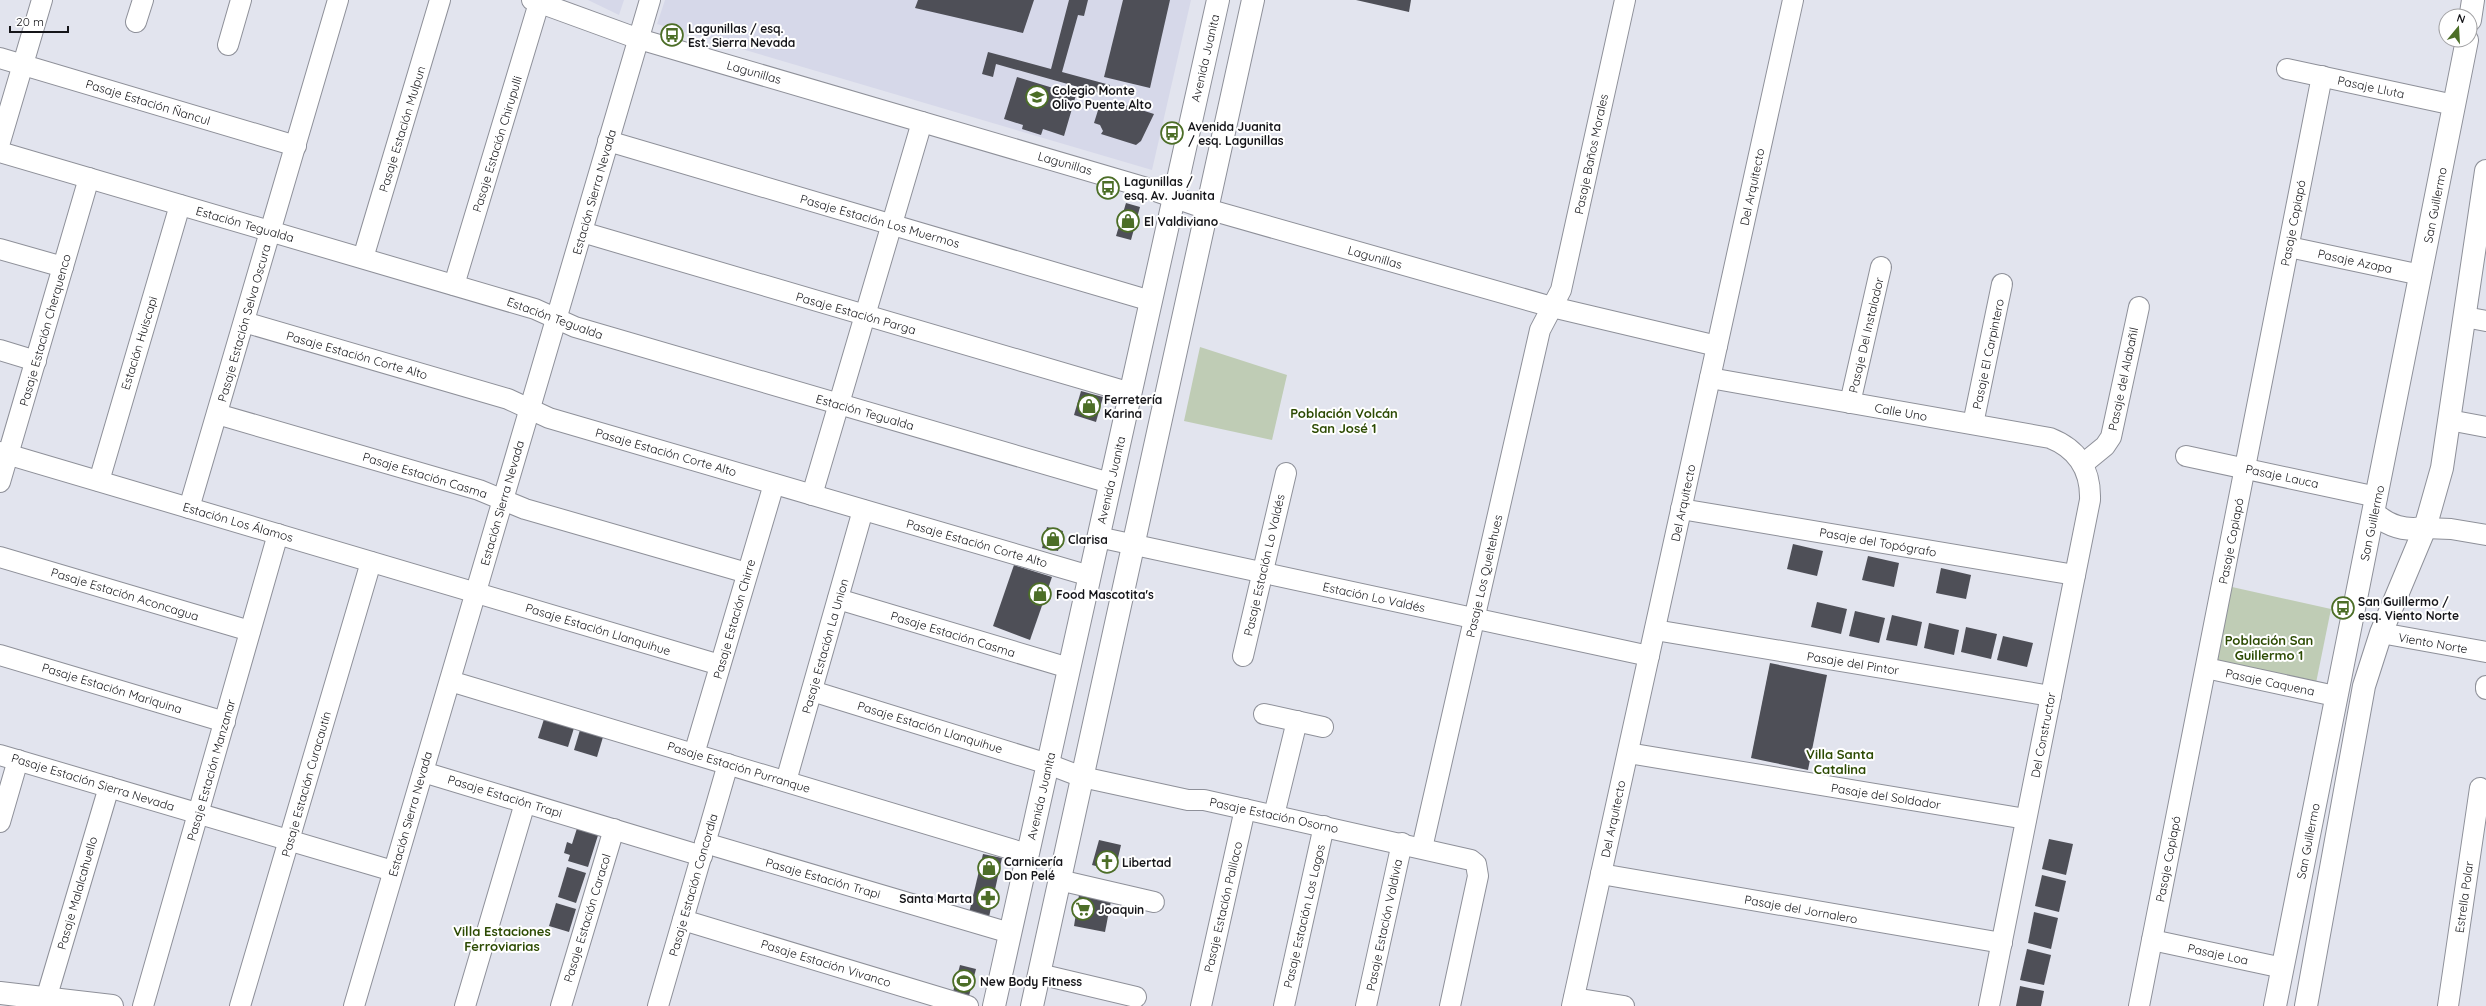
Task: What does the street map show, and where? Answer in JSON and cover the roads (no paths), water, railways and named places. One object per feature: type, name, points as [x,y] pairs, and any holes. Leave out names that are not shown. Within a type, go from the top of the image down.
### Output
[{"type":"main road","name":"Avenida Juanita","points":[[994,1006],[1218,0]]},
{"type":"main road","points":[[1032,1006],[1253,0]]},
{"type":"main road","name":"San Guillermo","points":[[2275,1006],[2284,968],[2335,696],[2376,505],[2465,48]]},
{"type":"main road","points":[[2306,1006],[2364,686],[2381,633],[2425,528],[2437,489],[2465,317],[2486,171]]},
{"type":"main road","points":[[2376,505],[2381,519],[2397,528],[2407,530],[2425,528]]},
{"type":"main road","points":[[0,993],[112,1006]]},
{"type":"street","points":[[0,142],[42,0]]},
{"type":"street","points":[[136,22],[143,0]]},
{"type":"street","points":[[228,45],[241,0]]},
{"type":"street","name":"Pasaje Estación Selva Oscura","points":[[189,508],[338,0]]},
{"type":"street","name":"Pasaje Estación Mulpun","points":[[363,258],[440,0]]},
{"type":"street","name":"Estación Sierra Nevada","points":[[354,1006],[650,0]]},
{"type":"street","name":"Pasaje Baños Morales","points":[[1552,307],[1562,290],[1624,0]]},
{"type":"street","name":"Del Arquitecto","points":[[1573,1002],[1793,0]]},
{"type":"street","name":"Lagunillas","points":[[535,2],[639,38],[1175,196],[1207,209],[1552,307],[1717,346]]},
{"type":"street","name":"Pasaje Estación Chirupulli","points":[[454,285],[535,2]]},
{"type":"street","name":"Pasaje Estación Ñancul","points":[[0,58],[296,146]]},
{"type":"street","name":"Pasaje Lluta","points":[[2287,69],[2454,105]]},
{"type":"street","name":"Pasaje Copiapó","points":[[2139,1006],[2322,76]]},
{"type":"street","points":[[812,495],[922,122]]},
{"type":"street","name":"Pasaje Estación Los Muermos","points":[[608,141],[1151,301]]},
{"type":"street","name":"Estación Tegualda","points":[[0,152],[535,309],[575,327],[1110,483]]},
{"type":"street","name":"Pasaje Estación Cherquenco","points":[[0,482],[4,453],[36,361],[89,178]]},
{"type":"street","name":"Estación Huiscapi","points":[[99,481],[180,205]]},
{"type":"street","name":"Pasaje Estación Parga","points":[[582,232],[1131,393]]},
{"type":"street","name":"Pasaje Azapa","points":[[2288,247],[2421,275]]},
{"type":"street","points":[[0,249],[63,268]]},
{"type":"street","name":"Pasaje Del Instalador","points":[[1850,403],[1881,266]]},
{"type":"street","name":"Pasaje El Carpintero","points":[[1973,424],[2002,284]]},
{"type":"street","name":"Pasaje Los Queltehues","points":[[1422,848],[1540,330],[1552,307]]},
{"type":"street","name":"Pasaje del Alabañil","points":[[2083,464],[2105,446],[2111,437],[2139,307]]},
{"type":"street","points":[[2465,317],[2486,321]]},
{"type":"street","name":"Pasaje Estación Corte Alto","points":[[244,322],[508,399],[549,418],[1090,576]]},
{"type":"street","points":[[0,350],[36,361]]},
{"type":"street","name":"Calle Uno","points":[[1710,378],[2050,438],[2070,448],[2083,464]]},
{"type":"street","name":"Pasaje Estación Casma","points":[[217,414],[479,490],[525,509],[747,573]]},
{"type":"street","points":[[2449,420],[2486,427]]},
{"type":"street","name":"Estación Los Álamos","points":[[4,453],[476,592]]},
{"type":"street","name":"Pasaje Lauca","points":[[2186,456],[2245,468],[2376,505]]},
{"type":"street","name":"Del Constructor","points":[[1989,1006],[2090,500],[2088,476],[2083,464]]},
{"type":"street","name":"Pasaje Estación Lo Valdés","points":[[1243,656],[1286,473]]},
{"type":"street","name":"Pasaje Estación Chirre","points":[[694,754],[774,484]]},
{"type":"street","name":"Pasaje del Topógrafo","points":[[1681,509],[2075,575]]},
{"type":"street","name":"Pasaje Estación La Union","points":[[786,782],[863,510]]},
{"type":"street","points":[[2425,528],[2451,529],[2486,535]]},
{"type":"street","name":"Pasaje Estación Manzanar","points":[[143,1006],[278,534]]},
{"type":"street","name":"Estación Lo Valdés","points":[[1098,537],[1649,656]]},
{"type":"street","name":"Pasaje Estación Aconcagua","points":[[0,557],[250,631]]},
{"type":"street","name":"Pasaje Estación Curacautín","points":[[240,1006],[371,562]]},
{"type":"street","name":"Pasaje Estación Llanquihue","points":[[476,592],[720,665]]},
{"type":"street","name":"Pasaje Estación Casma","points":[[838,599],[1069,668]]},
{"type":"street","name":"Pasaje del Pintor","points":[[1654,630],[2051,696]]},
{"type":"street","name":"Viento Norte","points":[[2381,633],[2486,652]]},
{"type":"street","name":"Pasaje Estación Mariquina","points":[[0,655],[224,722]]},
{"type":"street","name":"Pasaje Caquena","points":[[2206,668],[2335,696]]},
{"type":"street","name":"Pasaje Estación Purranque","points":[[450,681],[1028,854]]},
{"type":"street","name":"Pasaje Estación Llanquihue","points":[[812,691],[1048,764]]},
{"type":"street","points":[[1264,714],[1323,727]]},
{"type":"street","points":[[1274,815],[1297,721]]},
{"type":"street","name":"Pasaje del Soldador","points":[[1628,752],[2026,819]]},
{"type":"street","points":[[0,822],[9,757]]},
{"type":"street","name":"Pasaje Estación Sierra Nevada","points":[[9,757],[393,871]]},
{"type":"street","name":"Pasaje Estación Concordia","points":[[658,1006],[728,764]]},
{"type":"street","name":"Pasaje Estación Osorno","points":[[1048,764],[1082,777],[1188,800],[1204,800],[1402,843],[1465,858],[1476,864],[1478,876],[1450,1006]]},
{"type":"street","name":"Pasaje Estación Trapi","points":[[423,772],[614,829],[703,850],[1010,933]]},
{"type":"street","name":"Pasaje Malalcahuello","points":[[46,999],[109,787]]},
{"type":"street","name":"Estrella Polar","points":[[2448,1006],[2479,841],[2480,788]]},
{"type":"street","points":[[465,1006],[525,802]]},
{"type":"street","name":"Pasaje Estación Paillaco","points":[[1201,1006],[1245,809]]},
{"type":"street","name":"Pasaje Estación Los Lagos","points":[[1284,1006],[1324,826]]},
{"type":"street","name":"Pasaje Estación Caracol","points":[[561,1006],[614,829]]},
{"type":"street","name":"Pasaje Estación Valdivia","points":[[1366,1006],[1402,843]]},
{"type":"street","name":"Pasaje del Jornalero","points":[[1601,874],[2002,943]]},
{"type":"street","points":[[1060,880],[1154,902]]},
{"type":"street","name":"Pasaje Estación Vivanco","points":[[683,920],[968,1006]]},
{"type":"street","name":"Pasaje Loa","points":[[2152,940],[2284,968]]},
{"type":"street","points":[[1039,974],[1136,997]]},
{"type":"street","points":[[1573,1002],[1624,1006]]},
{"type":"place","name":"Lagunillas / esq. Est. Sierra Nevada","points":[[672,35]]},
{"type":"place","name":"Colegio Monte Olivo Puente Alto","points":[[1037,97]]},
{"type":"place","name":"Avenida Juanita / esq. Lagunillas","points":[[1172,133]]},
{"type":"place","name":"Lagunillas / esq. Av. Juanita","points":[[1108,188]]},
{"type":"place","name":"El Valdiviano","points":[[1128,221]]},
{"type":"place","name":"Ferretería Karina","points":[[1089,406]]},
{"type":"place","name":"Clarisa","points":[[1053,539]]},
{"type":"place","name":"Food Mascotita's","points":[[1040,594]]},
{"type":"place","name":"San Guillermo / esq. Viento Norte","points":[[2343,608]]},
{"type":"place","name":"Libertad","points":[[1107,862]]},
{"type":"place","name":"Carnicería Don Pelé","points":[[989,868]]},
{"type":"place","name":"Santa Marta","points":[[988,898]]},
{"type":"place","name":"Joaquin","points":[[1083,909]]},
{"type":"place","name":"New Body Fitness","points":[[964,981]]},
{"type":"district","name":"Población Volcán San José 1","points":[[1344,420]]},
{"type":"district","name":"Población San Guillermo 1","points":[[2269,648]]},
{"type":"district","name":"Villa Santa Catalina","points":[[1840,762]]},
{"type":"district","name":"Villa Estaciones Ferroviarias","points":[[502,938]]}]
